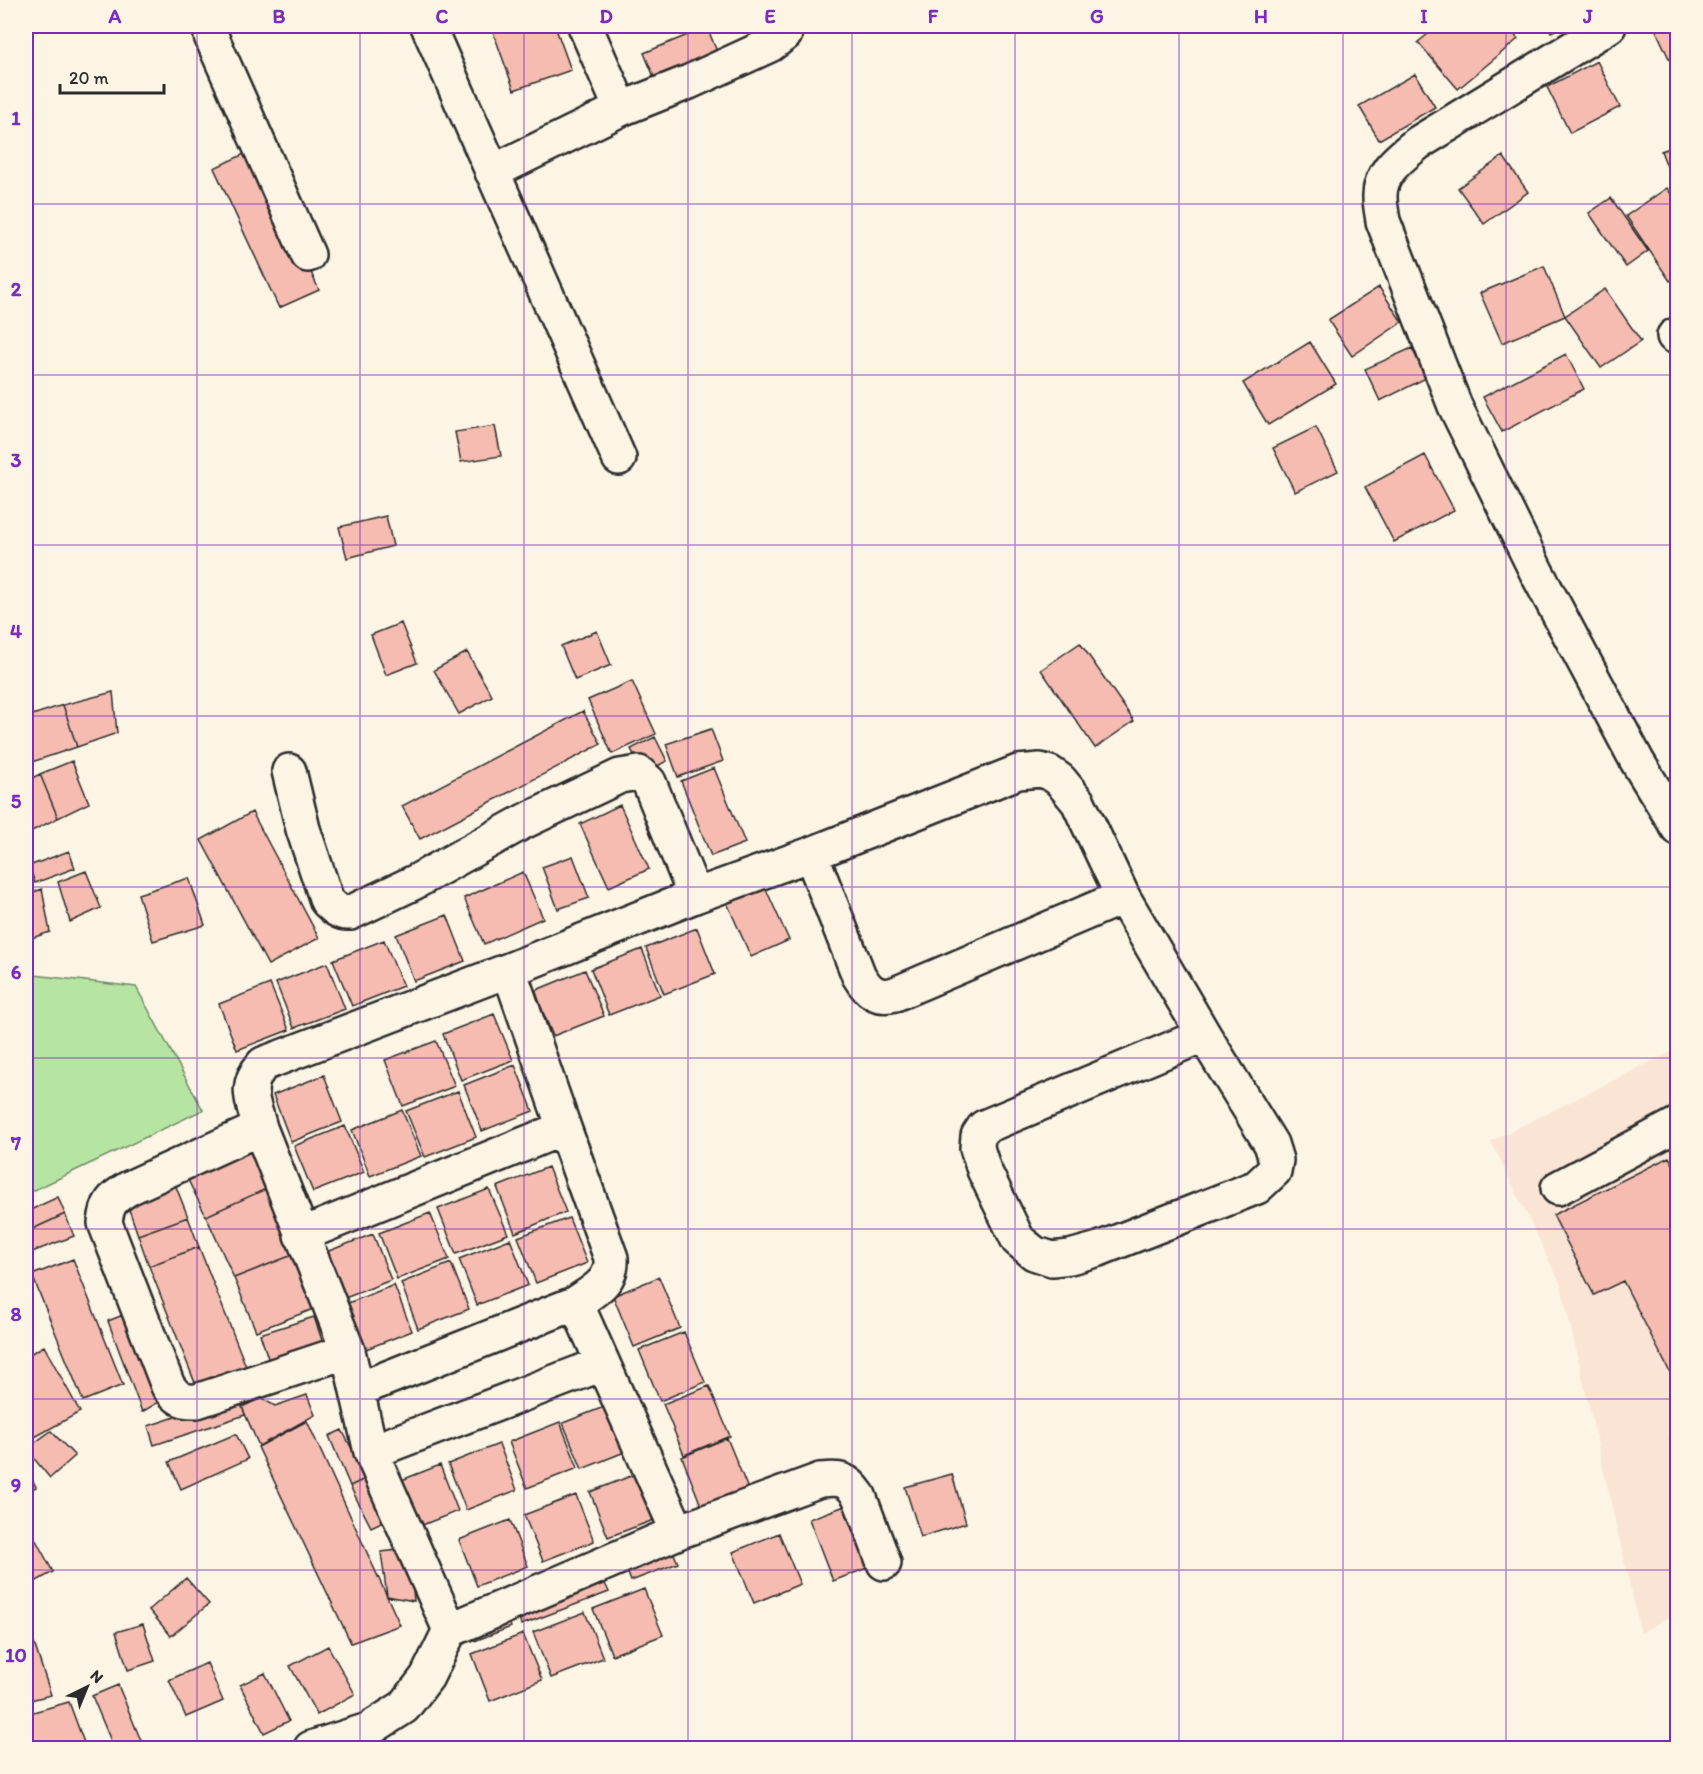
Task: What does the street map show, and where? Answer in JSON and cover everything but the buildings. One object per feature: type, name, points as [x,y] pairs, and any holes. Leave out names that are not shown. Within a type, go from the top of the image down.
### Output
[{"type":"street","points":[[428,26],[619,458]]},
{"type":"street","points":[[585,26],[621,109]]},
{"type":"street","points":[[1609,26],[1418,142],[1385,173],[1380,195],[1383,221],[1455,406],[1537,573],[1637,761],[1677,828]]},
{"type":"street","points":[[492,172],[621,109],[699,78],[770,45],[791,28]]},
{"type":"street","points":[[218,29],[308,255]]},
{"type":"street","points":[[450,1630],[371,1452],[348,1351],[260,1128],[251,1095],[251,1082],[263,1064],[1018,772],[1040,770],[1060,780],[1078,802],[1123,897],[1271,1144],[1276,1160],[1274,1171],[1257,1187],[1099,1249],[1052,1259],[1034,1253],[1018,1240],[984,1170],[977,1148],[978,1136],[984,1127],[1204,1035]]},
{"type":"street","points":[[289,771],[303,829],[327,901],[344,914],[415,882],[523,822],[620,776],[631,773],[639,773],[649,782],[695,896]]},
{"type":"street","points":[[810,854],[859,976],[874,994],[888,996],[1123,897]]},
{"type":"street","points":[[357,1390],[576,1303],[604,1283],[609,1275],[610,1258],[509,970]]},
{"type":"street","points":[[1558,1188],[1677,1124]]},
{"type":"street","points":[[260,1128],[129,1188],[116,1196],[106,1209],[105,1223],[168,1386],[175,1396],[184,1402],[197,1401],[348,1351]]},
{"type":"street","points":[[301,1235],[564,1128]]},
{"type":"street","points":[[576,1303],[678,1533]]},
{"type":"street","points":[[371,1452],[602,1364]]},
{"type":"street","points":[[311,1749],[368,1730],[404,1707],[427,1677],[450,1630],[678,1533],[820,1480],[835,1478],[844,1480],[852,1486],[884,1563]]},
{"type":"shaded area","points":[[1677,1049],[1677,1612],[1641,1633],[1561,1285],[1491,1141]]},
{"type":"green space","points":[[26,974],[136,987],[203,1110],[26,1194]]}]
